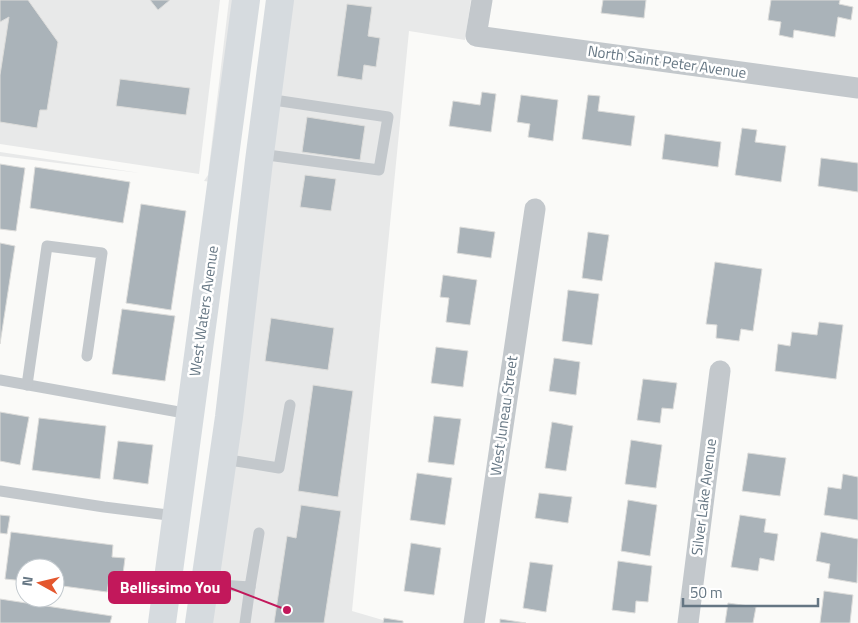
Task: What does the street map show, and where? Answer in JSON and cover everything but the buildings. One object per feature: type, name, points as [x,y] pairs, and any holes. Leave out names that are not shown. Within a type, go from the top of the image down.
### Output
[{"type":"main road","name":"West Waters Avenue","points":[[162,623],[246,0]]},
{"type":"main road","points":[[199,623],[228,421],[280,0]]},
{"type":"main road","points":[[223,167],[259,163]]},
{"type":"main road","points":[[190,414],[228,421]]},
{"type":"street","name":"North Saint Peter Avenue","points":[[482,0],[476,36],[858,88]]},
{"type":"street","name":"West Juneau Street","points":[[474,623],[535,209]]},
{"type":"street","name":"Silver Lake Avenue","points":[[688,623],[720,371]]},
{"type":"lane","points":[[259,163],[379,170],[388,118],[267,99]]},
{"type":"lane","points":[[27,385],[46,246],[102,253],[87,356]]},
{"type":"lane","points":[[0,380],[190,414]]},
{"type":"lane","points":[[223,459],[279,468],[290,405]]},
{"type":"lane","points":[[0,490],[104,507],[176,516]]},
{"type":"lane","points":[[245,623],[259,533]]},
{"type":"lane","points":[[204,584],[250,587]]},
{"type":"shaded area","points":[[0,0],[220,0],[199,174],[0,144]]},
{"type":"shaded area","points":[[229,0],[236,0],[211,182],[204,181],[208,175]]},
{"type":"shaded area","points":[[291,0],[471,0],[465,40],[409,31],[352,611],[393,623],[209,623]]},
{"type":"shaded area","points":[[0,152],[140,173],[0,156]]},
{"type":"place","name":"Bellissimo You","points":[[287,610]]}]
